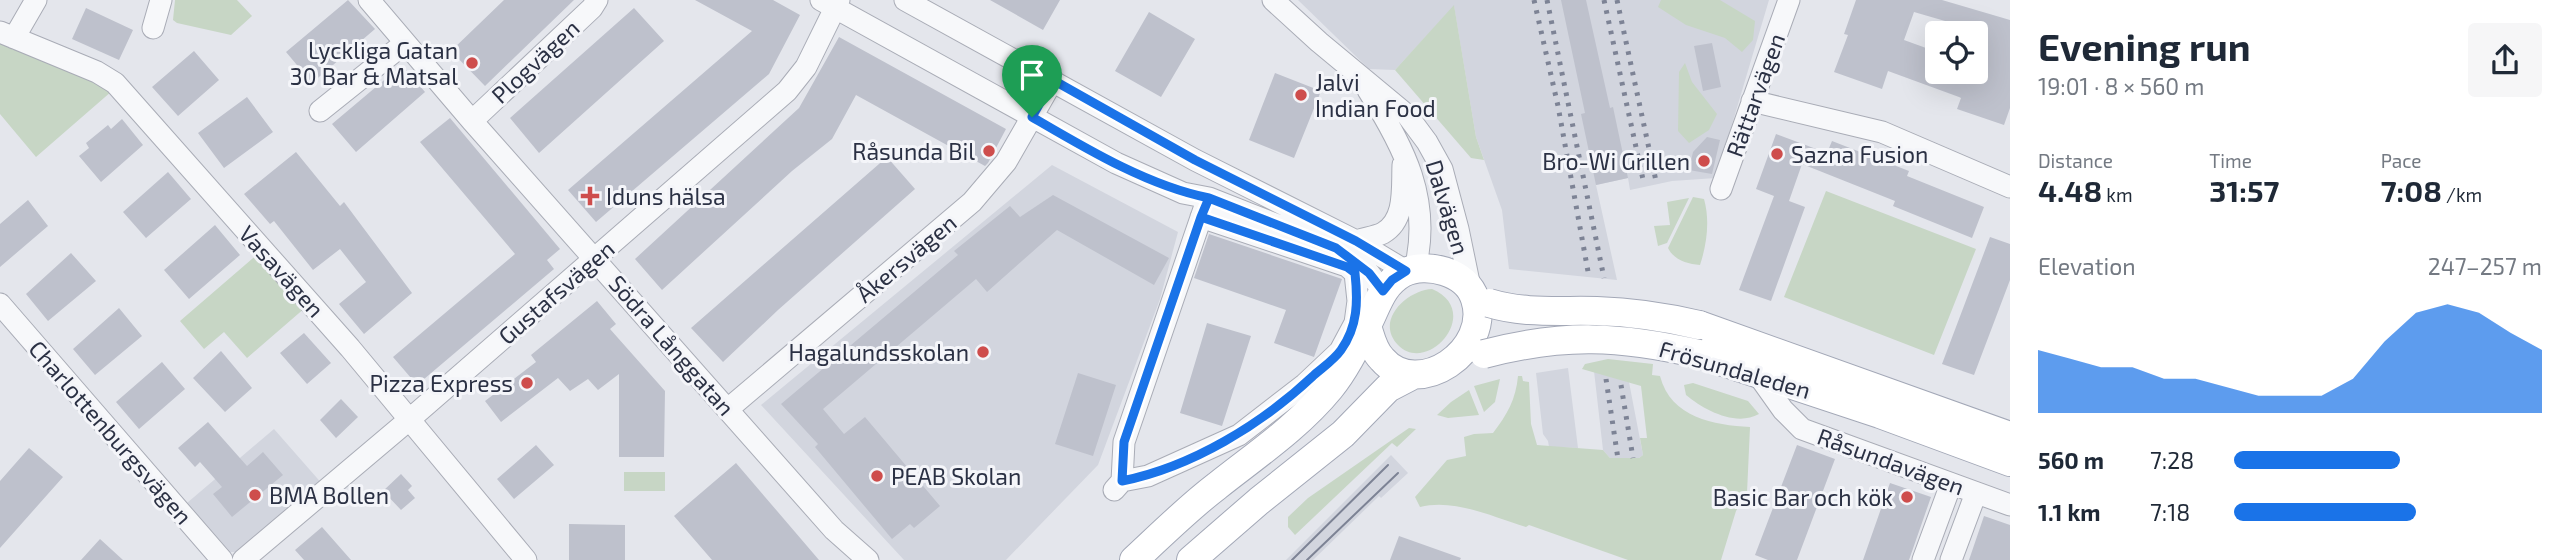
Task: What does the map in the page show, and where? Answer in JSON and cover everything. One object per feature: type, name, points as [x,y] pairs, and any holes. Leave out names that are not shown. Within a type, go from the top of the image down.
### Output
[{"type":"main road","points":[[1134,560],[1214,488],[1313,408],[1332,386],[1369,306],[1392,280],[1411,270],[1436,268],[1460,279],[1478,297],[1472,340],[1464,352],[1451,363],[1413,375],[1388,388],[1343,434],[1191,560]]},
{"type":"main road","name":"Frösundaleden","points":[[1478,297],[1526,311],[1597,311],[1650,315],[1699,325],[2010,436]]},
{"type":"main road","points":[[1369,306],[1374,348],[1383,362],[1397,371],[1413,375]]},
{"type":"main road","name":"Frösundaleden","points":[[1451,363],[1543,341],[1592,338],[1632,340],[1699,354],[1755,371],[2010,463]]},
{"type":"street","points":[[7,35],[36,0]]},
{"type":"street","points":[[153,28],[161,0]]},
{"type":"street","name":"Södra Långgatan","points":[[369,0],[472,121],[834,530],[868,560]]},
{"type":"street","name":"Plogvägen","points":[[472,121],[592,8],[597,0]]},
{"type":"street","points":[[905,0],[1220,172],[1411,270]]},
{"type":"street","name":"Dalvägen","points":[[1273,0],[1407,115],[1442,169],[1478,297]]},
{"type":"street","name":"Rättarvägen","points":[[1721,189],[1789,0]]},
{"type":"street","points":[[832,3],[1032,117],[1138,173],[1183,193],[1205,207],[1336,248],[1369,273],[1369,306],[1354,323],[1340,351],[1305,384],[1239,435],[1117,487],[1124,442],[1205,207],[1220,172]]},
{"type":"street","name":"Gustafsvägen","points":[[243,560],[410,419],[787,91],[806,66],[832,3]]},
{"type":"street","name":"Vasavägen","points":[[7,35],[97,72],[115,83],[350,348],[526,560]]},
{"type":"street","points":[[320,111],[405,43]]},
{"type":"street","name":"Dalvägen","points":[[1357,73],[1404,153],[1416,190],[1421,224],[1420,248],[1411,270]]},
{"type":"street","name":"Åkersvägen","points":[[728,409],[972,202],[1006,162],[1053,80]]},
{"type":"street","points":[[1752,101],[1882,132],[2010,187]]},
{"type":"street","points":[[1356,241],[1382,233],[1395,223],[1401,201],[1404,153]]},
{"type":"street","name":"Charlottenburgsvägen","points":[[0,304],[222,560]]},
{"type":"street","name":"Råsundavägen","points":[[1755,371],[1783,410],[1802,429],[2010,505]]},
{"type":"street","points":[[1923,560],[1951,484]]},
{"type":"street","points":[[1951,560],[1976,493]]},
{"type":"shaded area","points":[[1298,0],[1769,0],[1716,178],[1672,181],[1630,190],[1628,178],[1596,185],[1617,280],[1509,269],[1502,210],[1476,137],[1454,6],[1395,70],[1369,69]]},
{"type":"shaded area","name":"Hagalundsskolan","points":[[1052,165],[1178,232],[1160,299],[1098,465],[1006,560],[904,560],[761,405]]},
{"type":"shaded area","points":[[1568,368],[1578,448],[1549,447],[1543,434],[1536,373]]},
{"type":"shaded area","points":[[1594,371],[1629,382],[1643,455],[1639,458],[1610,458],[1603,450]]},
{"type":"shaded area","name":"BMA Bollen","points":[[274,429],[324,486],[241,552],[228,552],[187,503]]},
{"type":"shaded area","points":[[1391,455],[1408,473],[1381,498],[1379,496],[1313,560],[1286,560]]},
{"type":"green space","points":[[175,0],[237,0],[252,16],[231,35],[177,23],[173,20]]},
{"type":"green space","points":[[1661,0],[1720,0],[1755,21],[1753,40],[1742,52],[1725,38],[1686,25],[1658,7]]},
{"type":"green space","points":[[1454,5],[1476,137],[1484,160],[1471,158],[1395,70]]},
{"type":"green space","points":[[0,38],[103,80],[112,91],[36,157],[0,114]]},
{"type":"green space","points":[[1685,63],[1692,82],[1717,114],[1709,130],[1689,143],[1678,131],[1679,72]]},
{"type":"green space","points":[[1826,191],[1976,249],[1934,355],[1784,297]]},
{"type":"green space","points":[[1693,197],[1704,199],[1707,215],[1706,240],[1700,265],[1681,261],[1668,248]]},
{"type":"green space","points":[[1689,198],[1667,243],[1658,246],[1654,226],[1670,225],[1667,202]]},
{"type":"green space","points":[[259,253],[306,307],[247,358],[224,332],[204,349],[180,321]]},
{"type":"green space","points":[[1432,289],[1447,299],[1453,311],[1452,325],[1446,337],[1436,347],[1423,352],[1410,352],[1398,345],[1392,335],[1392,317],[1404,301]]},
{"type":"green space","points":[[1608,359],[1653,364],[1652,375],[1660,376],[1666,390],[1684,410],[1709,421],[1750,427],[1747,493],[1736,511],[1721,560],[1628,560],[1529,525],[1526,527],[1473,510],[1446,505],[1420,507],[1415,497],[1447,460],[1466,456],[1464,437],[1493,433],[1507,413],[1518,376],[1529,382],[1531,424],[1537,445],[1603,450],[1610,458],[1639,458],[1643,455],[1640,438],[1647,438],[1641,386],[1582,369],[1585,364]]},
{"type":"green space","points":[[1500,379],[1495,402],[1484,412],[1474,386]]},
{"type":"green space","points":[[1693,383],[1748,401],[1759,414],[1740,419],[1711,411],[1686,395],[1684,385]]},
{"type":"green space","points":[[1469,390],[1479,415],[1448,418],[1437,415],[1451,402]]},
{"type":"green space","points":[[1409,428],[1416,429],[1397,447],[1392,443],[1295,535],[1288,527],[1288,517],[1308,498]]},
{"type":"green space","points":[[624,472],[665,472],[665,491],[624,491]]},
{"type":"building","points":[[348,0],[375,29],[312,83],[286,52]]},
{"type":"building","points":[[504,0],[574,0],[485,86],[451,51]]},
{"type":"building","points":[[695,0],[773,0],[800,15],[769,74],[596,222],[568,190],[752,31]]},
{"type":"building","points":[[990,0],[1060,0],[1043,30]]},
{"type":"building","points":[[1561,0],[1586,0],[1628,178],[1596,185],[1581,114],[1585,113]]},
{"type":"building","points":[[1856,0],[1942,0],[2010,20],[2010,108],[2004,125],[1957,109],[1961,98],[1959,97],[1888,71],[1882,89],[1834,72],[1848,35],[1844,34]]},
{"type":"building","points":[[86,8],[133,30],[119,60],[72,39]]},
{"type":"building","points":[[634,8],[664,41],[539,153],[510,118]]},
{"type":"building","points":[[1149,12],[1195,39],[1161,97],[1115,71]]},
{"type":"building","points":[[839,37],[1006,129],[988,163],[985,166],[856,95],[832,139],[792,171],[662,290],[635,259],[799,108]]},
{"type":"building","points":[[1712,43],[1721,87],[1703,91],[1694,46]]},
{"type":"building","points":[[194,51],[219,80],[178,116],[152,87]]},
{"type":"building","points":[[402,65],[425,92],[356,152],[332,124]]},
{"type":"building","points":[[1275,73],[1321,91],[1294,158],[1249,140]]},
{"type":"building","points":[[247,97],[273,132],[224,168],[198,133]]},
{"type":"building","points":[[450,118],[560,249],[547,260],[554,269],[417,385],[393,357],[515,254],[420,142]]},
{"type":"building","points":[[122,119],[143,145],[101,182],[79,156],[89,148],[86,143],[108,125],[111,129]]},
{"type":"building","points":[[1776,134],[1827,153],[1832,141],[1909,171],[1907,176],[1984,207],[1972,238],[1893,206],[1895,201],[1802,164],[1789,201],[1805,207],[1771,301],[1739,290],[1774,196],[1756,189]]},
{"type":"building","name":"Bro-Wi Grillen","points":[[1707,137],[1720,140],[1712,174],[1689,170],[1693,152]]},
{"type":"building","points":[[296,152],[340,206],[344,202],[412,293],[364,334],[339,304],[366,282],[340,249],[313,270],[274,221],[270,224],[244,194]]},
{"type":"building","points":[[887,157],[915,189],[723,362],[691,328]]},
{"type":"building","points":[[168,172],[191,199],[146,238],[123,212]]},
{"type":"building","points":[[1053,195],[1169,258],[1154,285],[1057,230],[987,292],[976,279],[823,409],[844,434],[865,417],[940,506],[914,528],[910,524],[892,539],[815,447],[818,444],[781,404],[958,255],[954,251],[1010,206],[1020,217]]},
{"type":"building","points":[[28,200],[48,226],[0,267],[0,224]]},
{"type":"building","points":[[215,225],[240,255],[189,299],[164,270]]},
{"type":"building","points":[[1209,234],[1342,279],[1314,357],[1274,343],[1286,310],[1194,278]]},
{"type":"building","points":[[1990,237],[2010,244],[2010,280],[1974,375],[1942,364]]},
{"type":"building","points":[[71,253],[96,281],[48,321],[26,294]]},
{"type":"building","points":[[597,301],[616,324],[610,329],[665,391],[664,457],[619,457],[619,374],[598,390],[588,379],[570,391],[558,378],[501,422],[485,401],[536,362],[531,355]]},
{"type":"building","points":[[119,308],[142,336],[95,375],[73,349]]},
{"type":"building","points":[[1207,323],[1251,336],[1222,426],[1180,413]]},
{"type":"building","points":[[304,333],[331,363],[307,384],[280,353]]},
{"type":"building","points":[[221,351],[252,388],[225,412],[193,378]]},
{"type":"building","points":[[162,362],[185,389],[139,429],[116,402]]},
{"type":"building","points":[[1078,373],[1116,385],[1093,456],[1055,444]]},
{"type":"building","points":[[341,399],[358,417],[336,438],[320,420]]},
{"type":"building","points":[[208,422],[247,466],[263,452],[283,475],[232,517],[213,494],[222,487],[200,462],[195,467],[178,448]]},
{"type":"building","points":[[536,445],[554,465],[514,499],[497,479]]},
{"type":"building","points":[[1797,445],[1835,459],[1797,560],[1768,560],[1755,555]]},
{"type":"building","points":[[29,448],[63,477],[0,548],[0,481]]},
{"type":"building","points":[[736,463],[819,560],[712,560],[674,516]]},
{"type":"building","points":[[401,474],[412,486],[408,490],[415,498],[401,510],[383,491]]},
{"type":"building","points":[[1890,483],[1931,497],[1909,560],[1863,560]]},
{"type":"building","points":[[1984,516],[2010,525],[2010,560],[1969,560]]},
{"type":"building","points":[[569,524],[625,525],[625,560],[569,560]]},
{"type":"building","points":[[322,527],[351,560],[304,560],[295,550]]},
{"type":"building","points":[[1399,536],[1461,558],[1390,560]]},
{"type":"building","points":[[100,539],[123,560],[81,560]]},
{"type":"tram line","points":[[1292,560],[1388,465]]},
{"type":"tram line","points":[[1307,560],[1398,473]]},
{"type":"railway","points":[[1534,0],[1558,106],[1589,277]]},
{"type":"railway","points":[[1547,0],[1604,278]]},
{"type":"railway","points":[[1604,0],[1644,184]]},
{"type":"railway","points":[[1617,0],[1656,181]]},
{"type":"railway","points":[[1606,379],[1618,459]]},
{"type":"railway","points":[[1621,385],[1633,458]]},
{"type":"place","name":"Lyckliga Gatan 30 Bar & Matsal","points":[[472,63]]},
{"type":"place","name":"Jalvi Indian Food","points":[[1301,95]]},
{"type":"place","name":"Råsunda Bil","points":[[989,151]]},
{"type":"place","name":"Sazna Fusion","points":[[1777,154]]},
{"type":"place","name":"Bro-Wi Grillen","points":[[1704,161]]},
{"type":"place","name":"Iduns hälsa","points":[[590,196]]},
{"type":"place","name":"Hagalundsskolan","points":[[983,352]]},
{"type":"place","name":"Pizza Express","points":[[527,383]]},
{"type":"place","name":"PEAB Skolan","points":[[877,476]]},
{"type":"place","name":"BMA Bollen","points":[[255,495]]},
{"type":"place","name":"Basic Bar och kök","points":[[1907,497]]},
{"type":"route","points":[[1032,117],[1053,80],[1195,160],[1356,241],[1406,271],[1392,280],[1383,291],[1369,273],[1336,248],[1209,198],[1201,217],[1347,267],[1355,273],[1358,301],[1354,323],[1340,351],[1305,384],[1239,435],[1148,476],[1122,481],[1124,442],[1201,217],[1209,198],[1183,193],[1116,163],[1032,117]]}]
